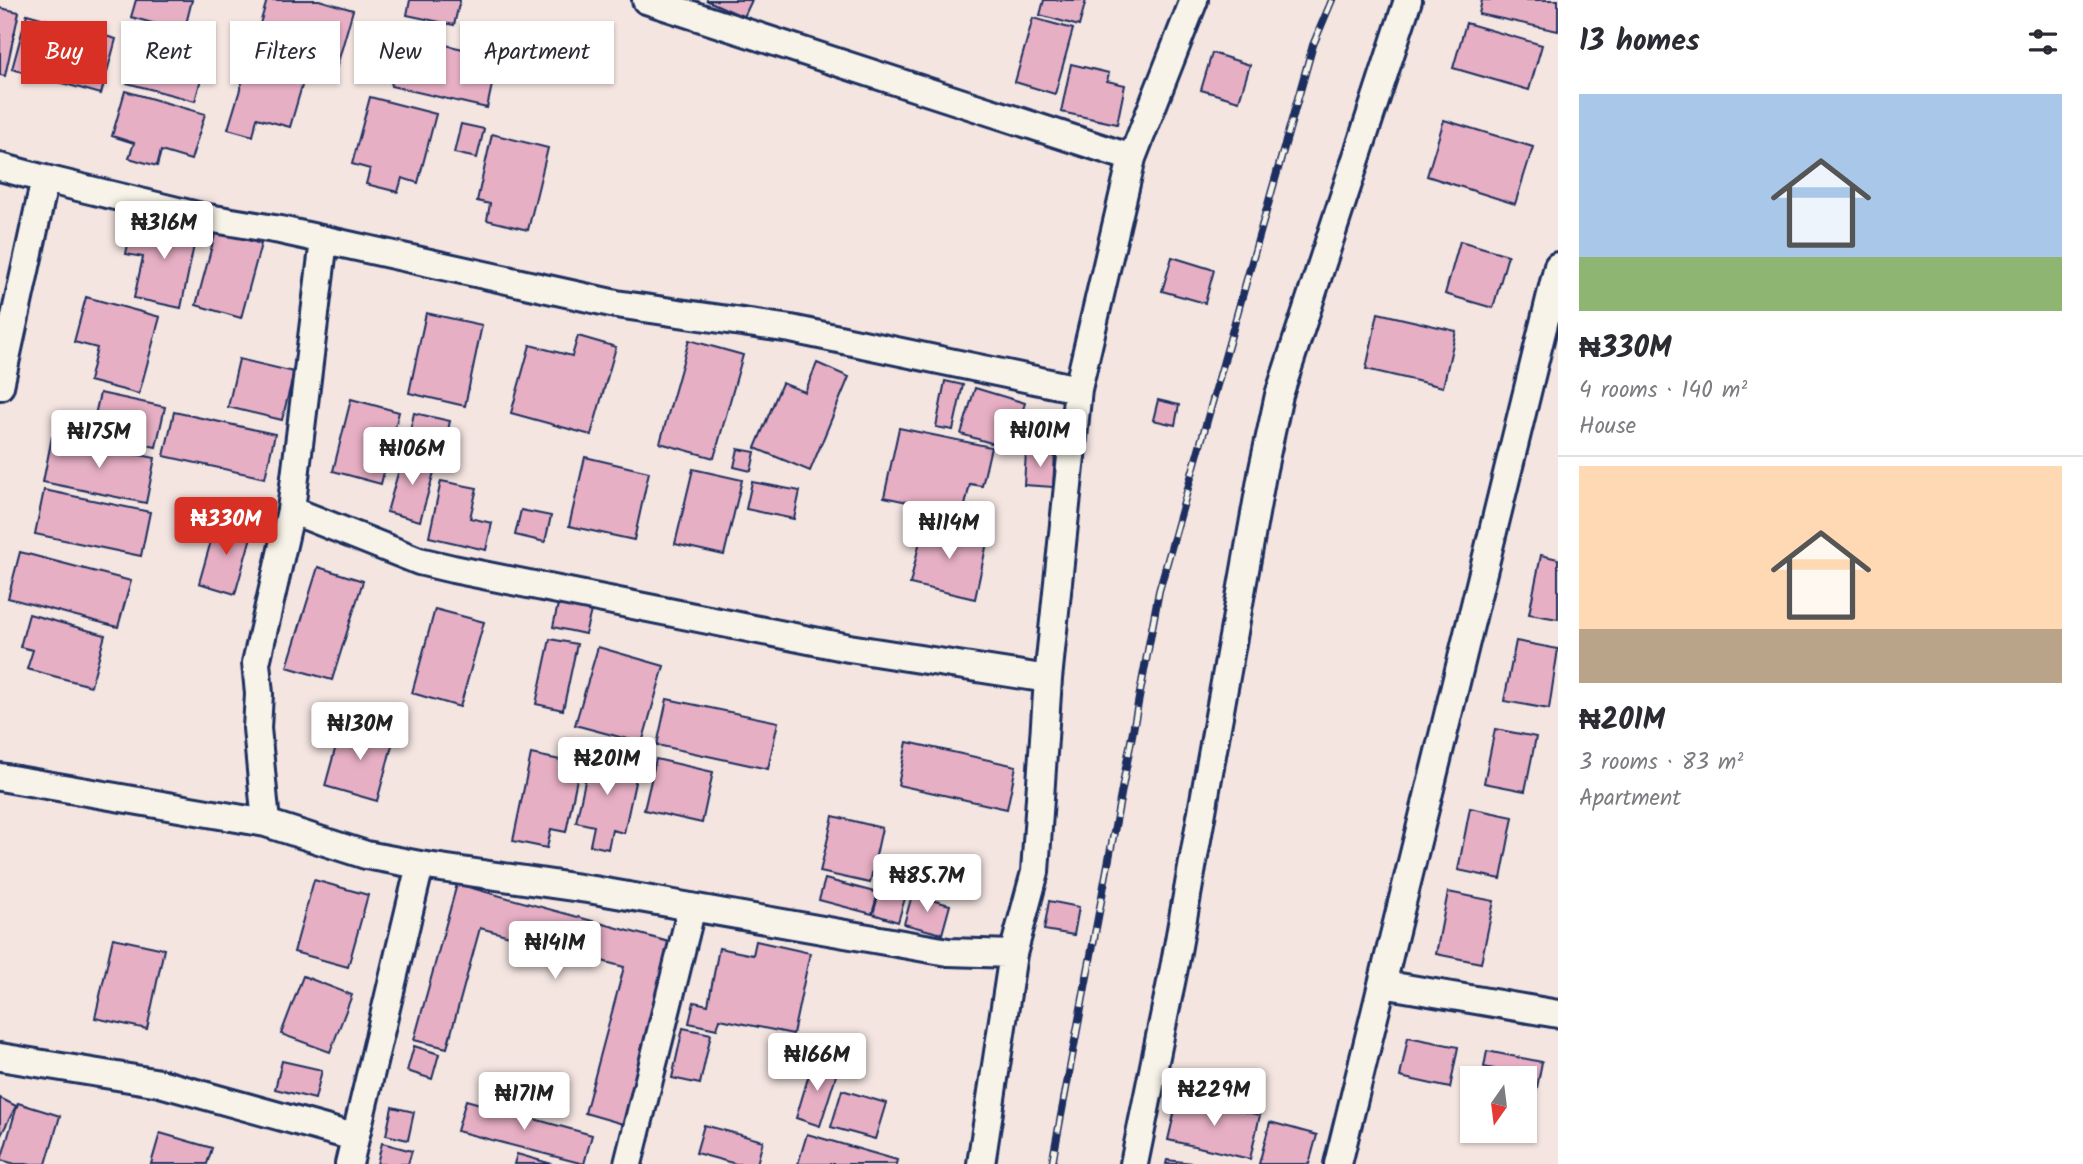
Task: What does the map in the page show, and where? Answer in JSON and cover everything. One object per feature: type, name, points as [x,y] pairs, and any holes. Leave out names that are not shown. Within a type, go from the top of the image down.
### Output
[{"type":"street","points":[[646,0],[1132,158]]},
{"type":"street","points":[[981,1164],[1013,954],[1035,872],[1048,679],[1078,389],[1132,158],[1194,0]]},
{"type":"street","points":[[1135,1164],[1175,963],[1262,469],[1279,395],[1408,0]]},
{"type":"street","points":[[0,167],[192,214],[615,304],[791,329],[1078,389]]},
{"type":"street","points":[[0,386],[45,179]]},
{"type":"street","points":[[266,823],[257,728],[256,663],[291,510],[324,240]]},
{"type":"street","points":[[1338,1164],[1558,265]]},
{"type":"street","points":[[291,510],[419,561],[453,569],[849,649],[1048,679]]},
{"type":"street","points":[[0,777],[266,823],[366,855],[420,865],[692,907],[948,952],[1013,954]]},
{"type":"street","points":[[349,1164],[420,865]]},
{"type":"street","points":[[628,1164],[692,907]]},
{"type":"street","points":[[1382,984],[1558,1014]]},
{"type":"street","points":[[0,1057],[160,1083],[354,1138]]},
{"type":"building","points":[[136,0],[192,0],[187,21],[145,21],[131,17]]},
{"type":"building","points":[[267,0],[319,0],[353,10],[340,55],[340,21],[261,21]]},
{"type":"building","points":[[410,0],[460,0],[454,25],[446,21],[407,15]]},
{"type":"building","points":[[706,0],[752,0],[744,17]]},
{"type":"building","points":[[1044,0],[1086,0],[1079,26],[1040,15]]},
{"type":"building","points":[[1482,0],[1558,0],[1558,31],[1479,14]]},
{"type":"building","points":[[0,8],[19,12],[5,76],[0,75]]},
{"type":"building","points":[[27,14],[52,21],[25,21]]},
{"type":"building","points":[[1033,18],[1073,29],[1055,94],[1015,82]]},
{"type":"building","points":[[1466,23],[1542,45],[1529,90],[1453,68]]},
{"type":"building","points":[[21,36],[21,72],[12,69]]},
{"type":"building","points":[[107,36],[116,39],[107,72]]},
{"type":"building","points":[[446,45],[460,48],[460,84],[492,84],[487,108],[391,86],[446,84]]},
{"type":"building","points":[[1212,53],[1250,65],[1239,101],[1201,90]]},
{"type":"building","points":[[1071,64],[1109,73],[1107,81],[1125,85],[1117,124],[1061,112]]},
{"type":"building","points":[[65,84],[104,84],[101,94]]},
{"type":"building","points":[[131,84],[200,84],[195,101]]},
{"type":"building","points":[[242,84],[303,84],[290,127],[257,118],[253,136],[228,129]]},
{"type":"building","points":[[125,91],[205,114],[191,160],[161,151],[157,166],[129,158],[134,143],[112,136]]},
{"type":"building","points":[[370,97],[436,114],[418,183],[402,178],[398,192],[366,184],[370,169],[352,164]]},
{"type":"building","points":[[1444,120],[1533,147],[1515,204],[1427,176]]},
{"type":"building","points":[[461,124],[484,129],[477,158],[454,153]]},
{"type":"building","points":[[492,134],[548,148],[528,230],[487,220],[490,204],[477,201]]},
{"type":"building","points":[[151,216],[198,226],[181,308],[134,298],[143,257],[126,254],[130,234],[146,237]]},
{"type":"building","points":[[216,231],[261,244],[241,318],[196,305]]},
{"type":"building","points":[[1460,241],[1508,255],[1493,308],[1445,294]]},
{"type":"building","points":[[1172,257],[1214,270],[1205,303],[1162,291]]},
{"type":"building","points":[[86,297],[160,317],[139,394],[89,381],[97,348],[74,342]]},
{"type":"building","points":[[426,313],[482,325],[465,406],[409,393]]},
{"type":"building","points":[[1378,313],[1456,331],[1443,387],[1366,369]]},
{"type":"building","points":[[578,336],[616,347],[591,435],[511,413],[530,345],[572,356]]},
{"type":"building","points":[[689,340],[743,355],[714,458],[660,443]]},
{"type":"building","points":[[239,359],[294,372],[282,420],[228,407]]},
{"type":"building","points":[[817,363],[849,377],[810,471],[755,448],[782,383],[805,392]]},
{"type":"building","points":[[945,381],[963,385],[953,430],[936,427]]},
{"type":"building","points":[[975,388],[1025,403],[1011,449],[961,434]]},
{"type":"building","points":[[100,393],[165,407],[156,447],[91,433]]},
{"type":"building","points":[[351,399],[399,412],[381,484],[333,471]]},
{"type":"building","points":[[1158,400],[1179,405],[1175,425],[1153,420]]},
{"type":"building","points":[[174,412],[275,434],[265,478],[164,456]]},
{"type":"building","points":[[414,413],[450,421],[442,458],[406,450]]},
{"type":"building","points":[[899,428],[991,447],[982,486],[970,484],[963,514],[884,497]]},
{"type":"building","points":[[52,437],[155,458],[146,503],[43,482]]},
{"type":"building","points":[[738,449],[755,452],[751,471],[734,467]]},
{"type":"building","points":[[404,452],[437,462],[420,521],[387,512]]},
{"type":"building","points":[[1026,452],[1055,453],[1053,487],[1024,485]]},
{"type":"building","points":[[585,457],[649,472],[634,540],[569,526]]},
{"type":"building","points":[[693,469],[742,480],[724,555],[675,544]]},
{"type":"building","points":[[441,481],[477,488],[470,518],[492,523],[486,550],[429,537]]},
{"type":"building","points":[[752,482],[800,491],[794,519],[746,509]]},
{"type":"building","points":[[44,490],[150,512],[141,556],[35,534]]},
{"type":"building","points":[[521,510],[551,516],[545,542],[515,535]]},
{"type":"building","points":[[217,520],[253,530],[235,594],[199,583]]},
{"type":"building","points":[[924,523],[988,538],[975,599],[910,584]]},
{"type":"building","points":[[20,552],[131,581],[118,627],[8,598]]},
{"type":"building","points":[[1541,555],[1558,559],[1558,619],[1529,614]]},
{"type":"building","points":[[318,567],[363,581],[332,680],[287,667]]},
{"type":"building","points":[[558,604],[591,611],[585,634],[553,627]]},
{"type":"building","points":[[435,609],[484,622],[460,707],[412,693]]},
{"type":"building","points":[[29,614],[105,635],[91,686],[27,669],[33,650],[20,647]]},
{"type":"building","points":[[550,639],[577,644],[563,710],[536,704]]},
{"type":"building","points":[[1516,641],[1558,649],[1549,709],[1504,701]]},
{"type":"building","points":[[598,647],[664,666],[642,743],[575,725]]},
{"type":"building","points":[[667,699],[778,722],[768,769],[657,745]]},
{"type":"building","points":[[342,724],[394,738],[377,801],[325,786]]},
{"type":"building","points":[[1495,729],[1536,737],[1525,791],[1484,783]]},
{"type":"building","points":[[907,742],[1016,766],[1007,809],[898,785]]},
{"type":"building","points":[[531,754],[580,764],[566,832],[551,829],[547,848],[513,841]]},
{"type":"building","points":[[591,754],[639,764],[624,833],[612,830],[608,849],[590,845],[594,826],[576,822]]},
{"type":"building","points":[[656,759],[713,772],[702,823],[644,810]]},
{"type":"building","points":[[1470,808],[1513,817],[1501,879],[1458,870]]},
{"type":"building","points":[[833,816],[882,828],[870,883],[820,872]]},
{"type":"building","points":[[888,863],[913,871],[898,922],[873,914]]},
{"type":"building","points":[[825,879],[878,893],[872,914],[819,900]]},
{"type":"building","points":[[314,880],[368,895],[348,967],[294,952]]},
{"type":"building","points":[[457,884],[673,943],[623,1124],[585,1113],[624,967],[480,928],[447,1048],[414,1040]]},
{"type":"building","points":[[1448,892],[1494,901],[1481,963],[1436,954]]},
{"type":"building","points":[[912,895],[950,905],[942,934],[904,924]]},
{"type":"building","points":[[1049,901],[1079,907],[1074,935],[1044,930]]},
{"type":"building","points":[[113,938],[164,949],[147,1029],[95,1018]]},
{"type":"building","points":[[756,941],[810,953],[793,1034],[720,1019],[717,1029],[689,1023],[694,1002],[708,1005],[719,948],[753,955]]},
{"type":"building","points":[[303,976],[352,995],[330,1052],[281,1034]]},
{"type":"building","points":[[683,1028],[711,1034],[700,1084],[672,1078]]},
{"type":"building","points":[[1408,1037],[1458,1047],[1450,1088],[1400,1077]]},
{"type":"building","points":[[414,1046],[439,1054],[432,1079],[407,1071]]},
{"type":"building","points":[[1487,1051],[1542,1062],[1537,1088],[1537,1066],[1484,1066]]},
{"type":"building","points":[[282,1061],[322,1070],[315,1099],[275,1089]]},
{"type":"building","points":[[813,1061],[838,1069],[820,1126],[796,1118]]},
{"type":"building","points":[[842,1090],[886,1103],[875,1139],[831,1127]]},
{"type":"building","points":[[1178,1097],[1260,1115],[1250,1159],[1168,1140]]},
{"type":"building","points":[[0,1098],[16,1106],[0,1137]]},
{"type":"building","points":[[466,1100],[592,1135],[584,1164],[457,1131]]},
{"type":"building","points":[[18,1103],[60,1116],[46,1164],[15,1164],[1,1160]]},
{"type":"building","points":[[392,1107],[414,1112],[408,1140],[386,1135]]},
{"type":"building","points":[[1270,1122],[1317,1135],[1309,1164],[1259,1164]]},
{"type":"building","points":[[704,1125],[763,1141],[757,1164],[736,1164],[696,1153]]},
{"type":"building","points":[[160,1133],[212,1148],[207,1164],[151,1164]]},
{"type":"building","points":[[807,1134],[897,1160],[896,1164],[798,1164]]},
{"type":"building","points":[[382,1143],[412,1151],[408,1164],[377,1164]]},
{"type":"building","points":[[517,1154],[552,1164],[514,1164]]},
{"type":"building","points":[[1167,1160],[1201,1164],[1166,1164]]},
{"type":"railway","points":[[1052,1164],[1159,591],[1313,45],[1332,0]]}]
